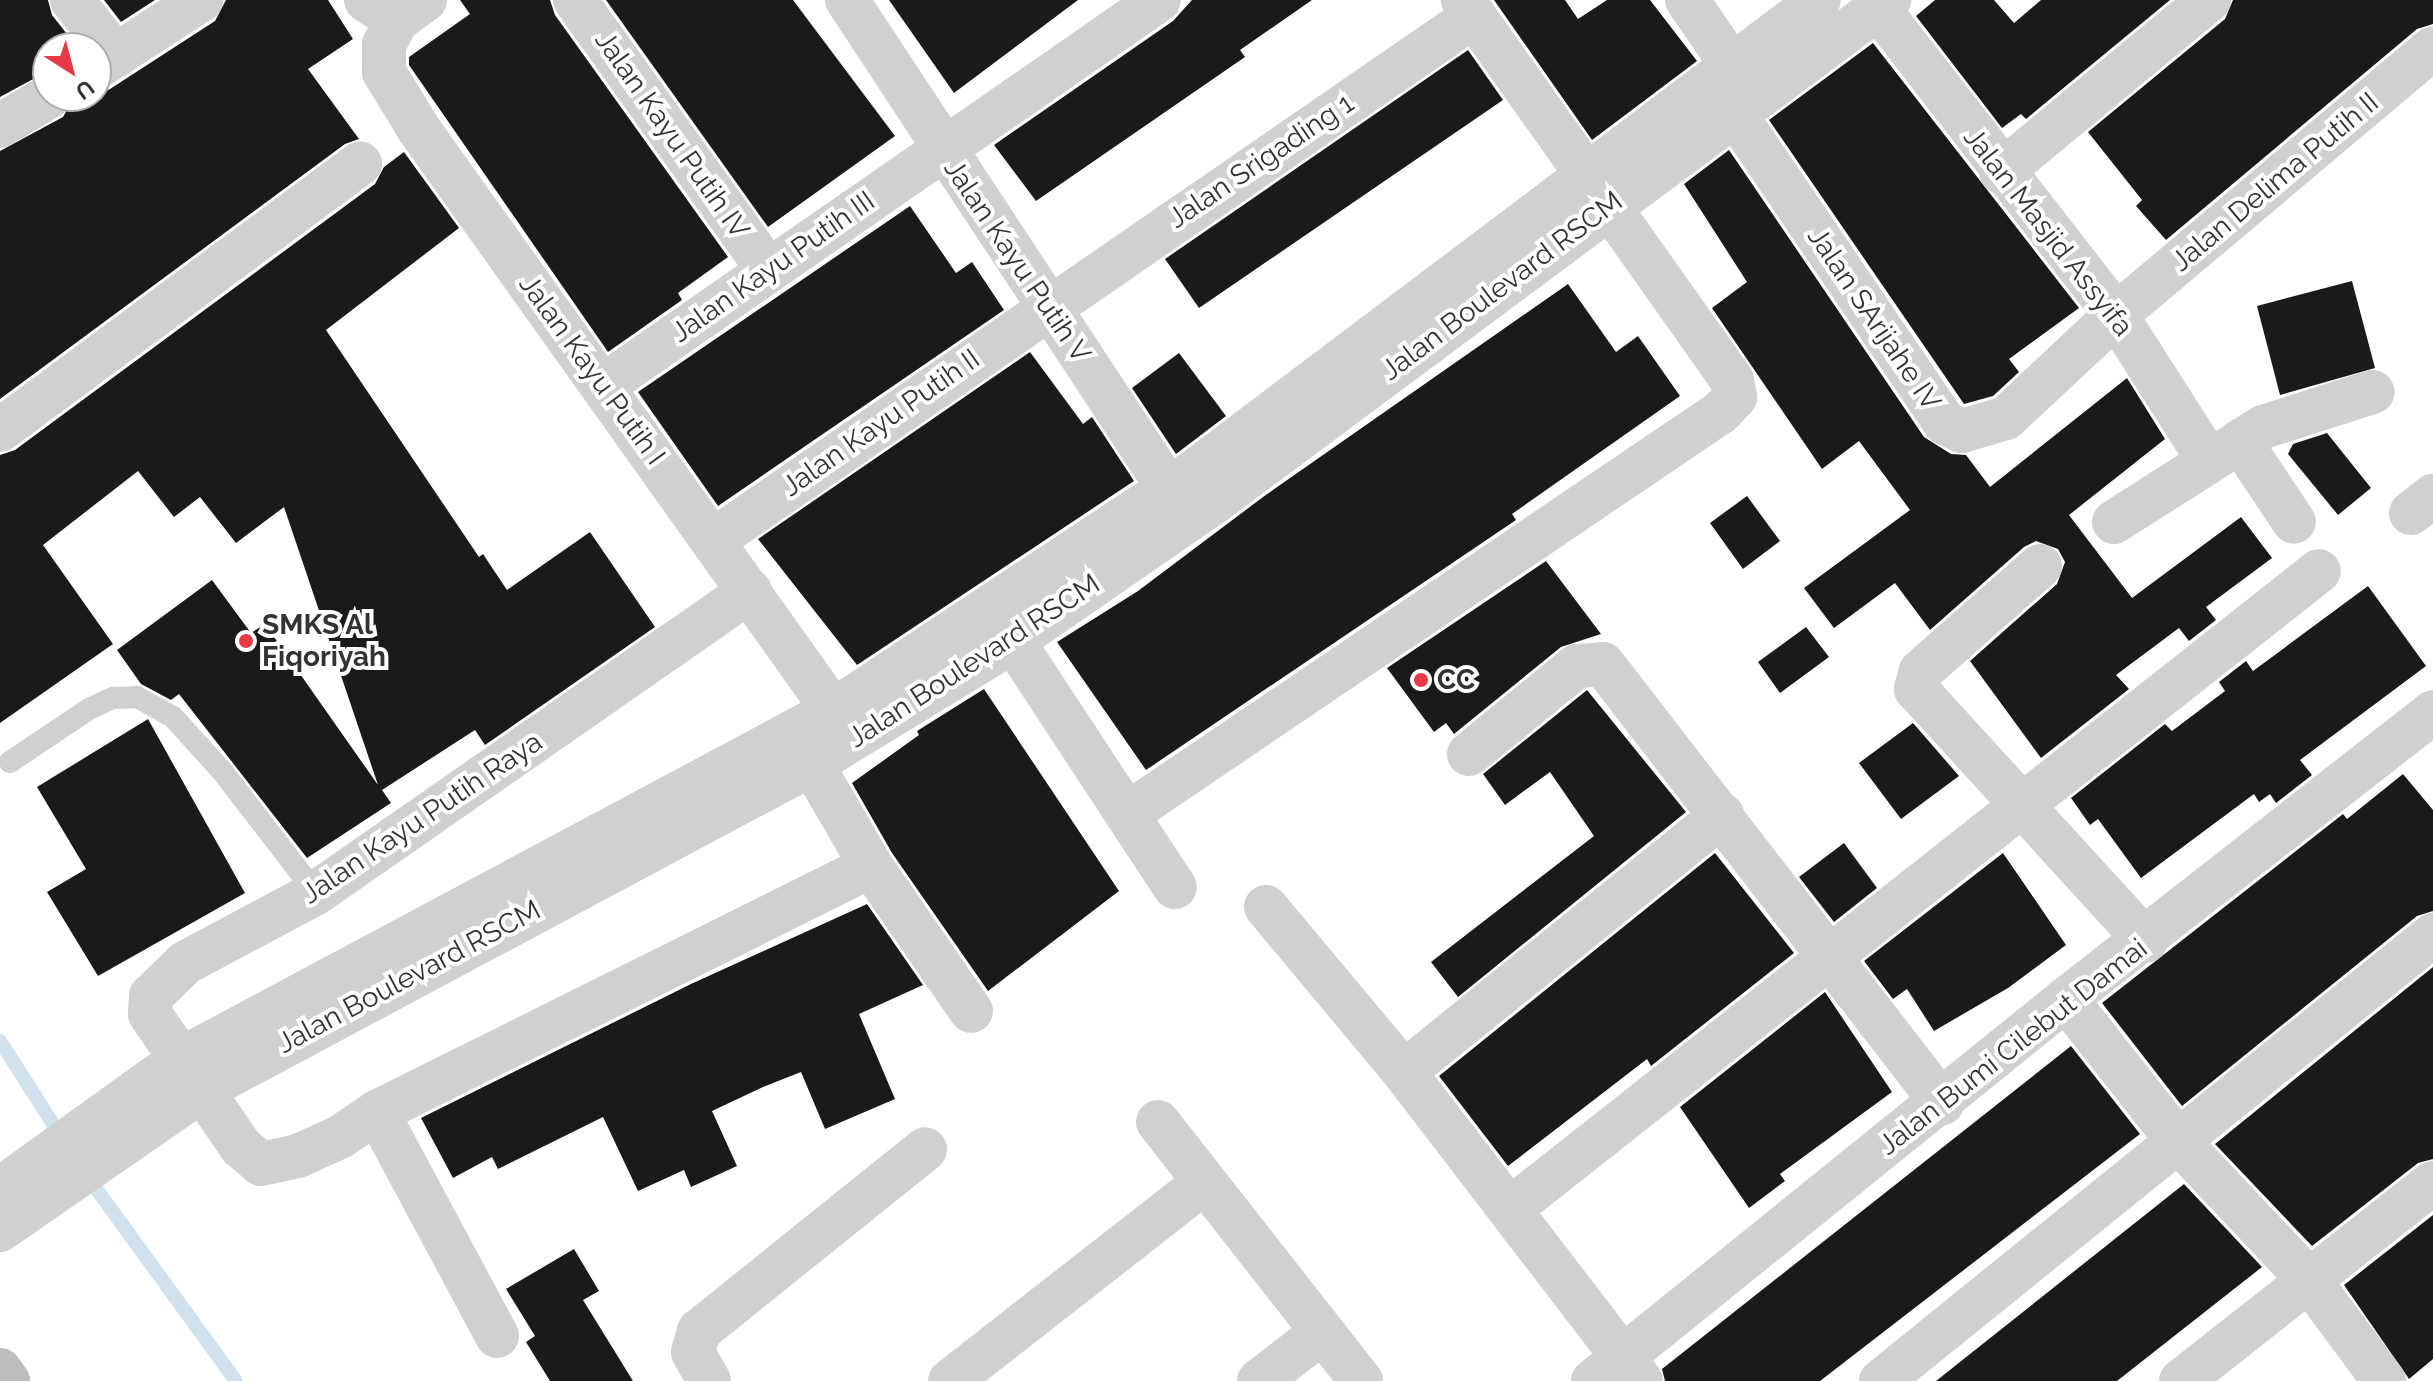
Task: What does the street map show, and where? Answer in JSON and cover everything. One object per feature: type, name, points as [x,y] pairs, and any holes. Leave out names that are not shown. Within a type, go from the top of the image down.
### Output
[{"type":"main road","points":[[0,1370],[8,1381]]},
{"type":"street","points":[[72,0],[90,32]]},
{"type":"street","points":[[112,58],[201,0]]},
{"type":"street","name":"Jalan Kayu Putih IV","points":[[575,0],[768,270]]},
{"type":"street","name":"Jalan Kayu Putih V","points":[[847,0],[1179,504]]},
{"type":"street","name":"Jalan Kayu Putih III","points":[[604,385],[1159,0]]},
{"type":"street","points":[[1687,0],[1733,67]]},
{"type":"street","name":"Jalan Boulevard RSCM","points":[[0,1189],[111,1128],[192,1074],[844,725],[1002,624],[1179,504],[1599,189],[1733,67],[1819,0]]},
{"type":"street","points":[[2001,172],[2209,0]]},
{"type":"street","name":"Jalan Boulevard RSCM","points":[[1599,189],[1737,117],[1883,4]]},
{"type":"street","name":"Jalan Masjid Assyifa","points":[[1883,4],[2001,172],[2225,451],[2294,522]]},
{"type":"street","name":"Jalan Kayu Putih I","points":[[396,7],[384,44],[384,72],[418,128],[715,539],[844,725]]},
{"type":"street","points":[[1127,814],[1729,404],[1736,387],[1732,380],[1468,8]]},
{"type":"street","name":"Jalan Srigading 1","points":[[1048,307],[1468,8]]},
{"type":"street","name":"Jalan Delima Putih II","points":[[2116,315],[2433,48]]},
{"type":"street","points":[[0,126],[32,107]]},
{"type":"street","name":"Jalan SArijahe IV","points":[[1737,117],[1945,423],[1962,431],[2006,418],[2116,315]]},
{"type":"street","points":[[0,430],[360,164]]},
{"type":"street","name":"Jalan Kayu Putih II","points":[[715,539],[1048,307]]},
{"type":"street","points":[[2114,522],[2263,427],[2373,392]]},
{"type":"street","points":[[2040,566],[1916,680],[1921,698],[2022,803],[2146,941]]},
{"type":"street","points":[[1510,1209],[2319,571]]},
{"type":"street","name":"Jalan Kayu Putih Raya","points":[[377,1112],[298,1156],[261,1164],[241,1147],[150,1014],[151,996],[185,963],[316,893],[750,591]]},
{"type":"street","points":[[1002,624],[1175,887]]},
{"type":"street","points":[[1469,754],[1577,666],[1603,664],[1942,1103]]},
{"type":"street","name":"Jalan Bumi Cilebut Damai","points":[[1620,1373],[2066,999],[2429,724]]},
{"type":"street","points":[[802,748],[871,866],[971,1011]]},
{"type":"street","points":[[1404,1072],[1722,815]]},
{"type":"street","points":[[497,1336],[377,1112],[871,866]]},
{"type":"street","points":[[1266,907],[1404,1072],[1510,1209],[1620,1373]]},
{"type":"street","points":[[1881,1381],[2433,935]]},
{"type":"street","points":[[2066,999],[2177,1140],[2309,1280],[2384,1381]]},
{"type":"street","points":[[1158,1122],[1202,1184],[1361,1381]]},
{"type":"street","name":"Jalan Boulevard RSCM","points":[[0,1230],[111,1128]]},
{"type":"street","points":[[709,1381],[693,1352],[699,1331],[925,1149]]},
{"type":"street","points":[[2181,1381],[2433,1183]]},
{"type":"street","points":[[950,1381],[1202,1184]]},
{"type":"street","points":[[1259,1381],[1321,1333]]},
{"type":"lane","points":[[10,762],[89,709],[113,698],[137,697],[173,717],[222,771],[316,893]]},
{"type":"building","points":[[0,0],[48,0],[52,15],[65,32],[32,32],[32,80],[0,97]]},
{"type":"building","points":[[104,0],[155,0],[121,22]]},
{"type":"building","points":[[226,0],[328,0],[353,39],[308,69],[359,139],[345,144],[0,399],[0,151],[63,117],[66,112],[112,112],[112,88],[215,21]]},
{"type":"building","points":[[460,0],[550,0],[555,15],[728,257],[678,293],[682,300],[608,352],[409,65],[409,57],[470,14]]},
{"type":"building","points":[[606,0],[793,0],[895,136],[768,227]]},
{"type":"building","points":[[889,0],[1078,0],[954,93]]},
{"type":"building","points":[[1192,0],[1312,0],[1240,50],[1245,57],[1036,201],[994,145],[1173,21]]},
{"type":"building","points":[[1494,0],[1565,0],[1578,19],[1607,0],[1650,0],[1697,61],[1592,140]]},
{"type":"building","points":[[1935,0],[1994,0],[2014,23],[2041,0],[2170,0],[2026,119],[2021,114],[2002,128],[1916,16]]},
{"type":"building","points":[[2233,0],[2433,0],[2433,24],[2417,29],[2166,240],[2136,206],[2142,200],[2088,132],[2225,19]]},
{"type":"building","points":[[1873,43],[2079,308],[2009,359],[2019,372],[1993,396],[1964,404],[1769,120]]},
{"type":"building","points":[[1468,50],[1503,100],[1199,308],[1165,259]]},
{"type":"building","points":[[1729,150],[1924,437],[1951,454],[1966,455],[1990,487],[2127,378],[2165,439],[2069,515],[2132,598],[2241,517],[2272,558],[2206,607],[2216,620],[2189,641],[2179,628],[2116,675],[2129,689],[2041,758],[1970,661],[2057,584],[2065,562],[2058,549],[2036,541],[2024,547],[1930,630],[1895,583],[1834,628],[1804,588],[1910,510],[1859,441],[1822,469],[1712,308],[1747,282],[1684,184]]},
{"type":"building","points":[[404,152],[459,228],[326,330],[479,557],[483,554],[507,590],[590,532],[655,627],[485,745],[475,730],[382,790],[391,803],[307,858],[179,694],[171,700],[141,684],[117,650],[212,580],[251,633],[265,624],[378,785],[284,507],[236,543],[200,497],[174,517],[138,471],[43,545],[113,644],[0,723],[0,455],[15,450],[375,184],[384,167]]},
{"type":"building","points":[[910,206],[956,273],[972,262],[1004,310],[718,506],[638,392]]},
{"type":"building","points":[[2352,281],[2375,368],[2280,395],[2257,306]]},
{"type":"building","points":[[1568,284],[1616,352],[1638,336],[1680,396],[1512,514],[1516,520],[1146,770],[1057,642],[1138,591],[1263,497]]},
{"type":"building","points":[[1030,352],[1083,424],[1092,417],[1134,481],[857,665],[758,539]]},
{"type":"building","points":[[1179,353],[1226,416],[1176,454],[1132,388]]},
{"type":"building","points":[[2327,433],[2371,488],[2338,515],[2288,454],[2293,444]]},
{"type":"building","points":[[1747,496],[1780,541],[1743,569],[1710,523]]},
{"type":"building","points":[[1546,561],[1601,634],[1561,647],[1454,734],[1446,723],[1434,732],[1387,668]]},
{"type":"building","points":[[2368,586],[2426,666],[2300,760],[2312,775],[2276,803],[2270,794],[2259,802],[2254,794],[2141,878],[2098,819],[2090,825],[2071,798],[2165,724],[2172,731],[2225,691],[2219,682],[2246,661],[2253,671]]},
{"type":"building","points":[[1806,627],[1829,657],[1780,693],[1758,662]]},
{"type":"building","points":[[984,689],[1119,891],[988,991],[892,853],[852,783],[919,735],[917,731]]},
{"type":"building","points":[[1587,690],[1686,812],[1458,997],[1431,962],[1594,836],[1550,772],[1505,805],[1483,774]]},
{"type":"building","points":[[148,719],[245,893],[98,976],[47,892],[86,869],[37,787]]},
{"type":"building","points":[[1913,723],[1959,776],[1901,819],[1859,763]]},
{"type":"building","points":[[2403,774],[2433,810],[2433,911],[2417,916],[2182,1106],[2102,1003],[2343,814],[2347,819]]},
{"type":"building","points":[[1844,843],[1877,888],[1834,922],[1799,877]]},
{"type":"building","points":[[1715,853],[1794,953],[1651,1066],[1647,1059],[1508,1166],[1439,1076]]},
{"type":"building","points":[[2003,853],[2066,945],[2008,988],[1934,1031],[1907,989],[1893,999],[1864,961]]},
{"type":"building","points":[[867,904],[923,985],[859,1014],[895,1099],[825,1129],[801,1072],[763,1087],[712,1111],[737,1166],[691,1187],[684,1170],[638,1191],[603,1117],[498,1169],[492,1157],[453,1178],[421,1118],[691,984]]},
{"type":"building","points":[[2433,967],[2433,1159],[2418,1163],[2312,1246],[2215,1144]]},
{"type":"building","points":[[1825,992],[1892,1092],[1780,1174],[1785,1181],[1749,1208],[1680,1107]]},
{"type":"building","points":[[2071,1046],[2140,1134],[1820,1381],[1665,1381],[1662,1369]]},
{"type":"building","points":[[2184,1184],[2262,1267],[2117,1381],[1936,1381]]},
{"type":"building","points":[[2433,1215],[2433,1359],[2409,1379],[2344,1285]]},
{"type":"building","points":[[574,1249],[599,1291],[583,1300],[633,1381],[550,1381],[526,1342],[535,1336],[506,1289]]},
{"type":"waterway","points":[[0,1041],[62,1138]]},
{"type":"waterway","points":[[87,1176],[236,1381]]},
{"type":"place","name":"SMKS Al Fiqoriyah","points":[[246,641]]},
{"type":"place","name":"CC","points":[[1421,680]]}]
